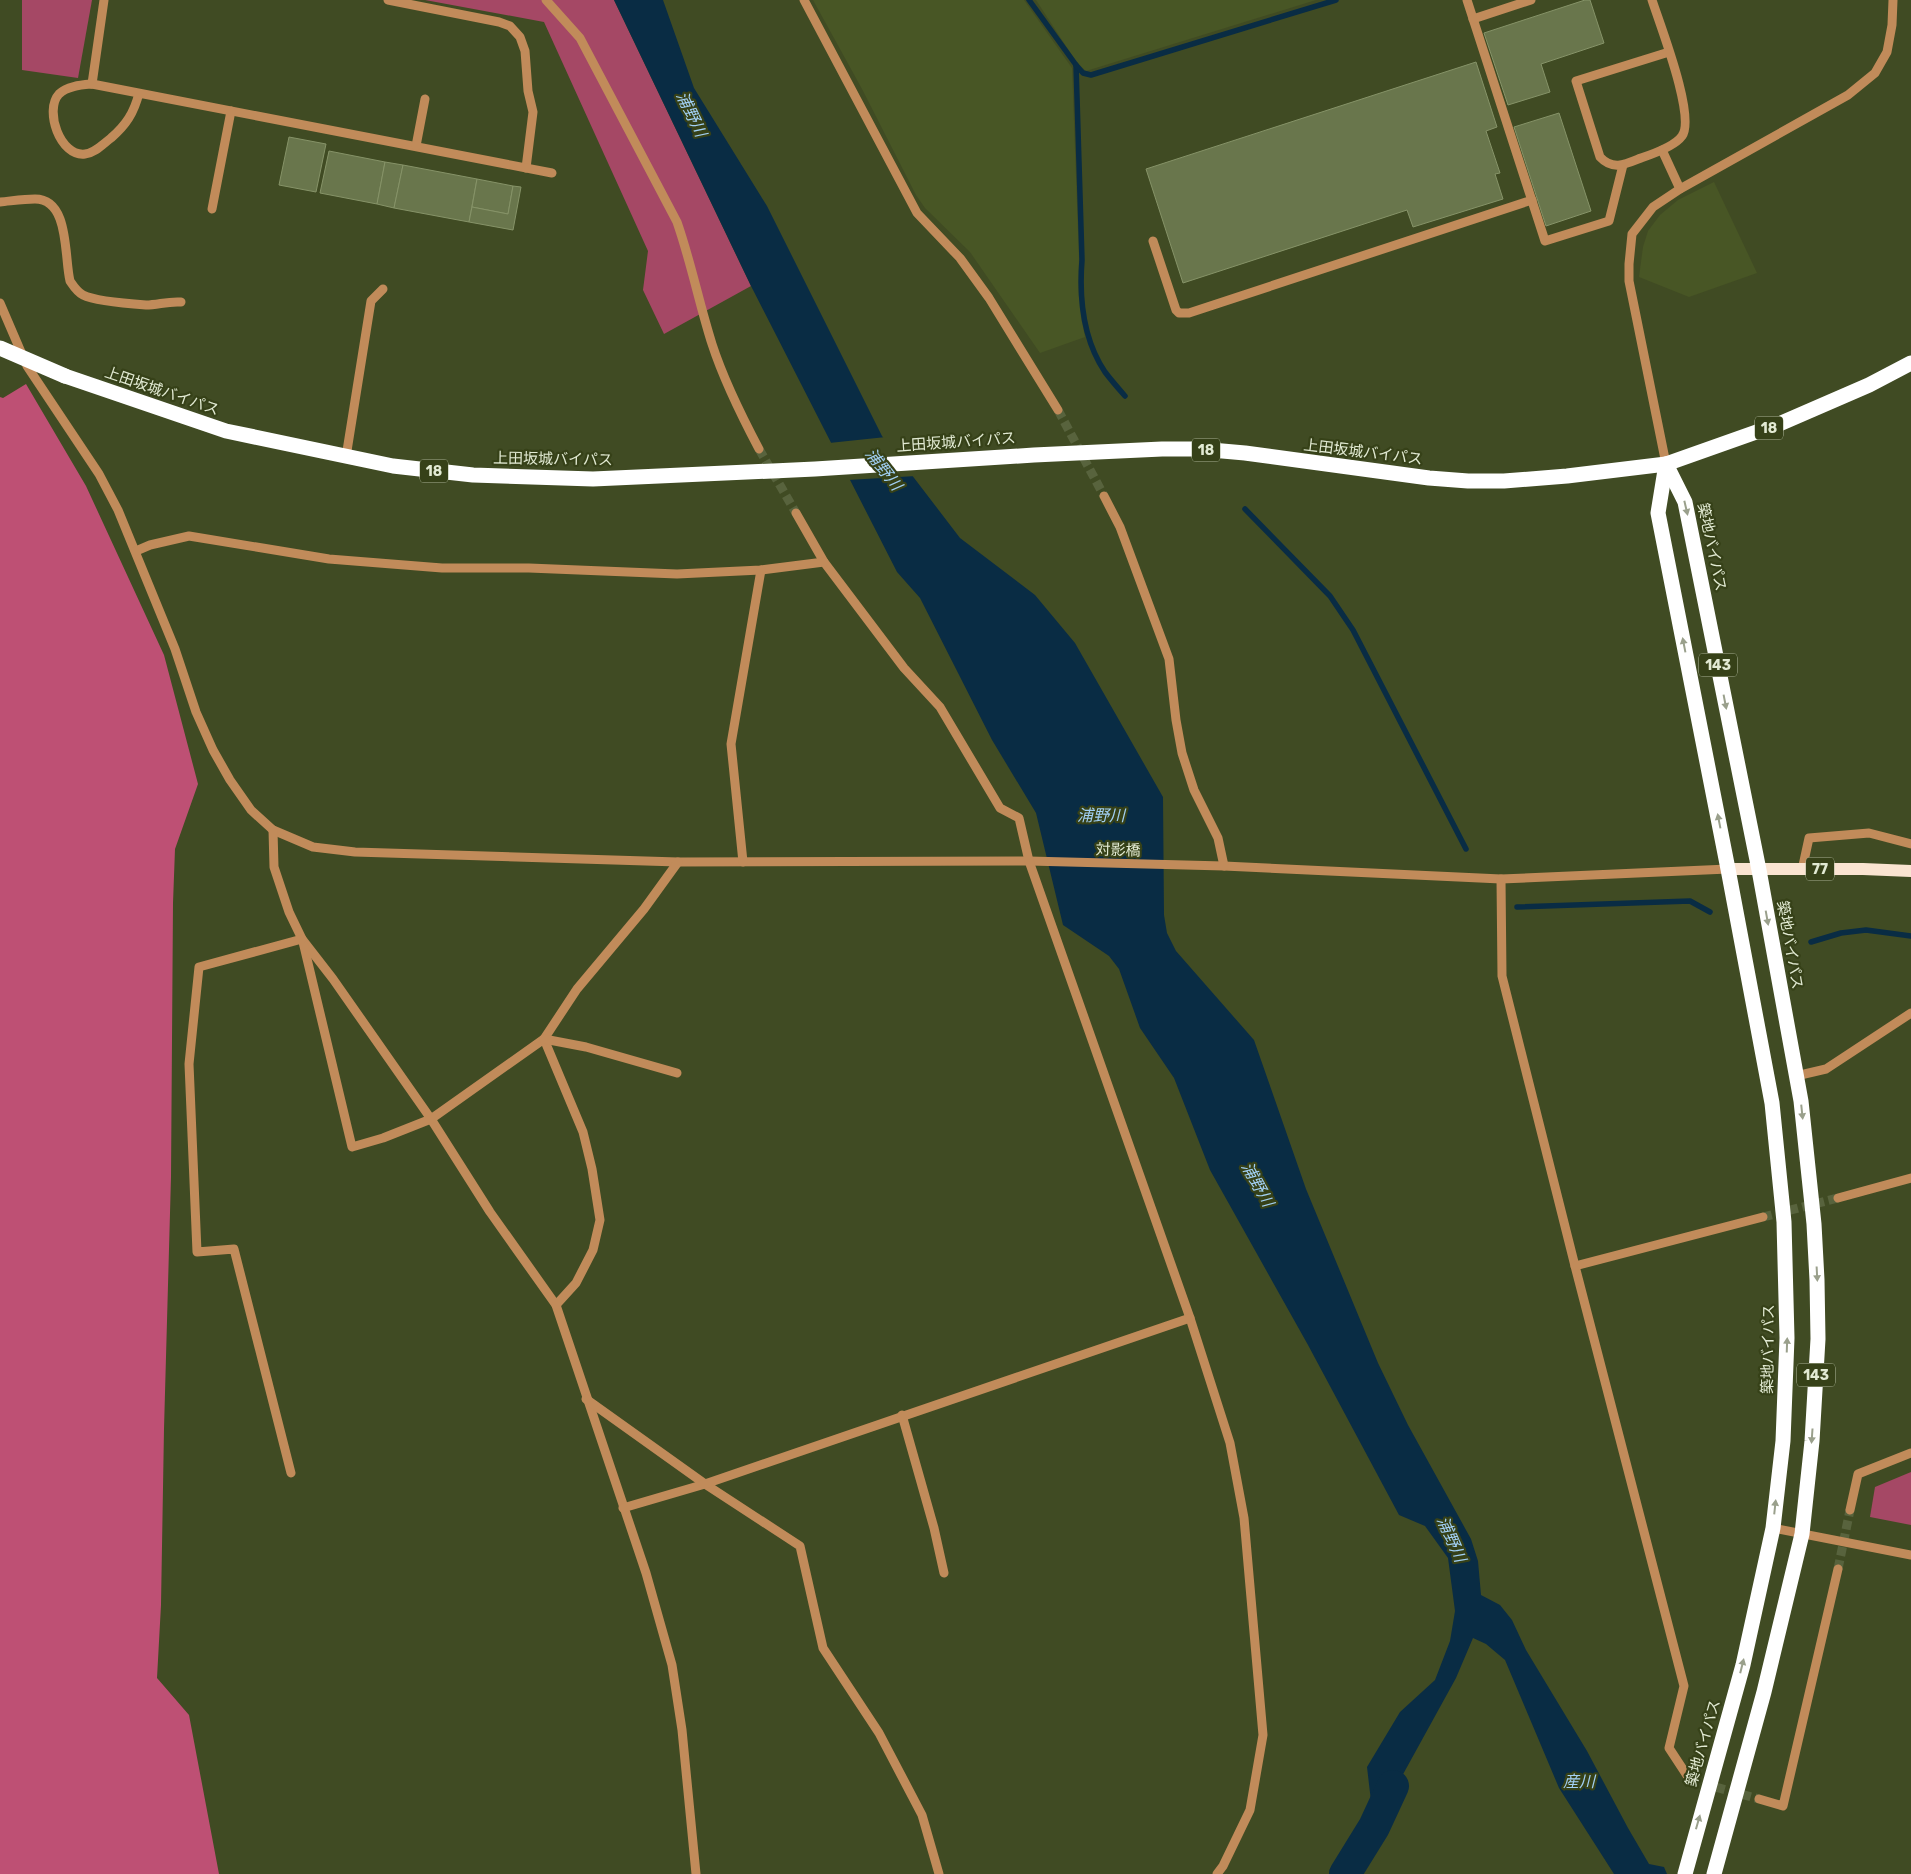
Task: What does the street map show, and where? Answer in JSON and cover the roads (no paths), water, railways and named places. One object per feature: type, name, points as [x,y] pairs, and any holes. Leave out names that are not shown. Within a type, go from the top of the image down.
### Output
[{"type":"highway","name":"上田坂城バイパス","points":[[0,348],[65,376],[226,430],[346,457],[393,466],[473,475],[594,479],[815,469],[1162,448],[1245,453],[1391,474],[1468,481],[1550,478],[1666,464],[1780,424],[1869,385],[1911,363]]},
{"type":"highway","name":"築地バイパス","points":[[1666,464],[1658,513],[1772,1103],[1784,1222],[1787,1338],[1783,1441],[1773,1528],[1743,1665],[1685,1872]]},
{"type":"highway","name":"築地バイパス","points":[[1666,464],[1685,502],[1758,870],[1801,1101],[1814,1224],[1818,1339],[1812,1441],[1802,1534],[1764,1692],[1714,1874]]},
{"type":"main road","name":"77","points":[[1728,869],[1911,871]]},
{"type":"street","points":[[92,84],[104,0]]},
{"type":"street","points":[[388,0],[499,22],[510,26],[520,37],[524,51],[528,91],[533,112],[526,168]]},
{"type":"street","points":[[546,0],[580,38],[677,222],[688,253],[712,343],[732,397],[759,449]]},
{"type":"street","points":[[804,0],[913,206],[928,226],[960,258],[989,298],[1058,410]]},
{"type":"street","points":[[1467,0],[1545,242],[1609,221],[1623,165]]},
{"type":"street","points":[[1473,19],[1532,0]]},
{"type":"street","points":[[1652,0],[1669,52],[1685,109],[1686,124],[1682,137],[1662,150],[1623,165],[1614,166],[1606,164],[1600,158],[1576,81],[1669,52]]},
{"type":"street","points":[[1666,464],[1629,281],[1632,234],[1653,207],[1680,189],[1848,96],[1875,73],[1887,52],[1892,25],[1893,0]]},
{"type":"street","points":[[139,93],[134,110],[122,129],[93,151],[84,154],[75,153],[63,143],[55,124],[55,100],[59,94],[67,89],[92,84],[416,146],[552,173]]},
{"type":"street","points":[[416,146],[425,99]]},
{"type":"street","points":[[212,209],[231,111]]},
{"type":"street","points":[[1662,150],[1680,189]]},
{"type":"street","points":[[0,202],[36,199],[46,201],[53,206],[62,219],[70,281],[75,289],[83,295],[92,298],[148,305],[168,301],[181,302]]},
{"type":"street","points":[[1153,240],[1176,310],[1179,313],[1189,313],[1532,200]]},
{"type":"street","points":[[346,457],[371,301],[383,289]]},
{"type":"street","name":"対影橋","points":[[0,303],[27,366],[99,474],[118,510],[175,649],[196,712],[213,750],[230,780],[250,810],[273,830],[313,848],[355,852],[678,862],[1029,861],[1224,866],[1501,879],[1728,869]]},
{"type":"street","points":[[1104,496],[1120,527],[1170,659],[1176,720],[1182,753],[1194,790],[1218,838],[1224,866]]},
{"type":"street","points":[[796,513],[824,562],[904,668],[940,707],[1000,808],[1019,818],[1029,861],[1190,1318],[1230,1444],[1244,1518],[1263,1735],[1250,1810],[1223,1866],[1217,1874]]},
{"type":"street","points":[[136,551],[150,545],[189,536],[329,560],[442,568],[529,568],[678,574],[761,570],[824,562]]},
{"type":"street","points":[[743,862],[731,744],[761,570]]},
{"type":"street","points":[[273,830],[274,866],[289,912],[302,940],[352,1147],[383,1138],[431,1119],[544,1039],[577,989],[644,909],[678,862]]},
{"type":"street","points":[[1802,870],[1809,838],[1869,833],[1896,838],[1911,844]]},
{"type":"street","points":[[1501,879],[1502,976],[1684,1686],[1669,1748],[1690,1780]]},
{"type":"street","points":[[302,940],[333,979],[431,1119],[490,1212],[556,1305],[646,1573],[672,1665],[683,1738],[696,1874]]},
{"type":"street","points":[[291,1473],[234,1249],[197,1252],[189,1064],[199,967],[302,940]]},
{"type":"street","points":[[1796,1076],[1826,1069],[1911,1013]]},
{"type":"street","points":[[544,1039],[586,1047],[677,1073]]},
{"type":"street","points":[[544,1039],[583,1132],[592,1169],[600,1220],[593,1250],[576,1283],[556,1305]]},
{"type":"street","points":[[1838,1198],[1911,1178]]},
{"type":"street","points":[[1575,1266],[1763,1217]]},
{"type":"street","points":[[623,1508],[705,1484],[1190,1318]]},
{"type":"street","points":[[586,1399],[705,1484],[800,1546],[823,1648],[879,1733],[922,1815],[939,1874]]},
{"type":"street","points":[[902,1415],[934,1528],[944,1573]]},
{"type":"street","points":[[1850,1510],[1858,1474],[1911,1453]]},
{"type":"street","points":[[1773,1528],[1911,1555]]},
{"type":"street","points":[[1760,1800],[1783,1806],[1838,1569]]},
{"type":"water","name":"浦野川","points":[[614,0],[663,0],[694,88],[767,206],[882,436],[960,538],[1035,595],[1075,643],[1163,797],[1164,915],[1167,933],[1176,951],[1254,1040],[1306,1189],[1378,1363],[1408,1425],[1471,1539],[1478,1561],[1481,1595],[1500,1605],[1512,1620],[1526,1650],[1587,1751],[1649,1864],[1664,1867],[1667,1874],[1614,1874],[1559,1788],[1505,1660],[1486,1644],[1473,1638],[1456,1678],[1374,1827],[1367,1767],[1400,1712],[1435,1680],[1450,1641],[1455,1611],[1448,1558],[1425,1526],[1399,1515],[1308,1345],[1210,1170],[1174,1078],[1140,1028],[1119,969],[1109,956],[1063,925],[1036,813],[992,740],[920,598],[897,572],[751,286]]},
{"type":"waterway","points":[[1029,0],[1076,65],[1082,260],[1081,289],[1084,318],[1087,332],[1098,359],[1105,372],[1125,396]]},
{"type":"waterway","points":[[1076,65],[1083,73],[1091,75],[1336,0]]},
{"type":"waterway","points":[[1245,509],[1330,596],[1353,630],[1466,849]]},
{"type":"waterway","points":[[1517,907],[1690,901],[1710,912]]},
{"type":"waterway","points":[[1811,942],[1841,933],[1866,930],[1911,936]]},
{"type":"waterway","name":"浦野川","points":[[1345,1874],[1374,1827],[1393,1786]]},
{"type":"tunnel","points":[[1058,410],[1104,496]]},
{"type":"tunnel","points":[[759,449],[796,513]]},
{"type":"tunnel","points":[[1763,1217],[1838,1198]]},
{"type":"tunnel","points":[[1838,1569],[1850,1510]]},
{"type":"tunnel","points":[[1690,1780],[1759,1799]]},
{"type":"water label","name":"産川","points":[[1579,1781]]}]
